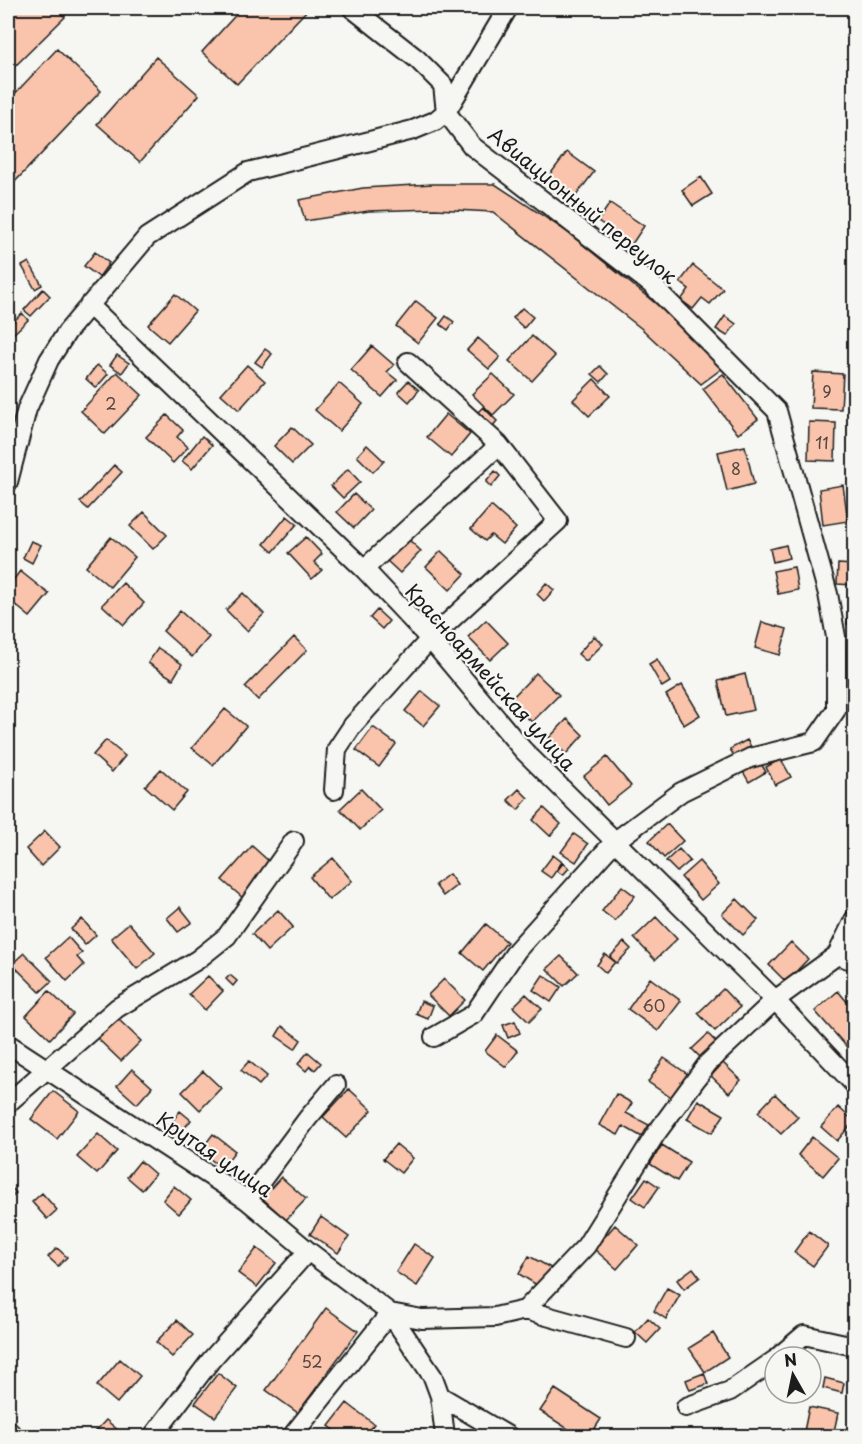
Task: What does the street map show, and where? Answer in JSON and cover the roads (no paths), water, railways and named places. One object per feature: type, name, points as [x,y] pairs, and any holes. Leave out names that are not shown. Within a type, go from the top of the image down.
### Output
[{"type":"street","name":"Авиационный переулок","points":[[352,8],[417,59],[443,85],[446,112],[472,146],[651,284],[777,411],[828,594],[836,637],[836,710],[814,742],[750,758],[681,792],[614,842],[517,950],[474,1014],[435,1037]]},
{"type":"street","points":[[8,482],[27,409],[49,360],[89,305],[147,237],[248,172],[413,130],[435,121],[446,112],[508,8]]},
{"type":"street","name":"Красноармейская улица","points":[[89,305],[364,569],[430,639],[523,750],[775,1000],[855,1084]]},
{"type":"street","points":[[334,790],[336,749],[353,725],[430,639],[558,521],[499,445],[408,362]]},
{"type":"street","points":[[364,569],[499,445]]},
{"type":"street","points":[[8,1103],[45,1068],[117,1008],[197,960],[227,936],[294,841]]},
{"type":"street","points":[[626,1338],[525,1310],[586,1245],[655,1135],[708,1064],[775,1000],[837,955],[855,920]]},
{"type":"street","points":[[837,955],[855,961]]},
{"type":"street","name":"Крутая улица","points":[[8,1044],[247,1200],[308,1251],[390,1313],[433,1377],[440,1396],[445,1437]]},
{"type":"street","points":[[247,1200],[308,1118],[336,1085]]},
{"type":"street","points":[[153,1437],[211,1360],[308,1251]]},
{"type":"street","name":"Крутая улица","points":[[390,1313],[422,1319],[495,1317],[525,1310]]},
{"type":"street","points":[[292,1437],[390,1313]]},
{"type":"street","points":[[792,1345],[804,1335],[855,1346]]},
{"type":"street","points":[[686,1407],[730,1390],[763,1368]]},
{"type":"street","points":[[440,1396],[508,1437]]}]
